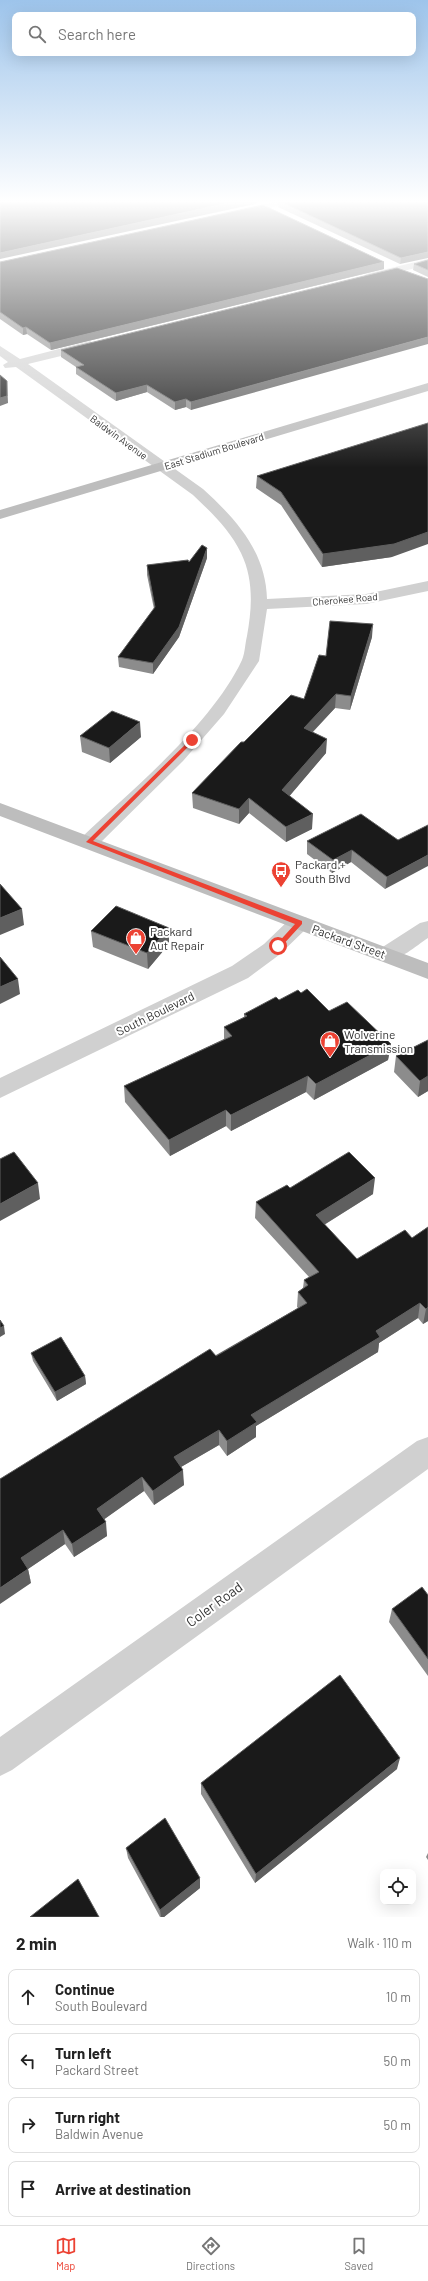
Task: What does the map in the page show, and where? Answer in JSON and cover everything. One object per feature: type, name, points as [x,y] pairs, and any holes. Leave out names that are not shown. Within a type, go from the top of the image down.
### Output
[{"type":"main road","name":"East Stadium Boulevard","points":[[0,515],[428,387]]},
{"type":"main road","name":"Packard Street","points":[[0,809],[428,971]]},
{"type":"street","points":[[0,368],[100,343]]},
{"type":"street","name":"Baldwin Avenue","points":[[0,350],[162,467],[221,512],[244,543],[256,569],[261,604],[251,660],[228,698],[192,740],[89,842]]},
{"type":"street","name":"Cherokee Road","points":[[261,604],[331,602],[372,598],[428,586]]},
{"type":"street","name":"South Boulevard","points":[[0,1089],[240,972],[261,960],[278,946],[299,923]]},
{"type":"street","points":[[386,955],[428,928]]},
{"type":"street","name":"Coler Road","points":[[0,1758],[428,1451]]},
{"type":"building","points":[[0,288],[275,288],[50,343],[26,327],[23,328],[0,312]]},
{"type":"building","points":[[313,288],[428,288],[428,337],[191,402],[186,399],[175,402],[147,385],[116,393],[76,367],[84,365],[61,350]]},
{"type":"building","points":[[0,375],[7,381],[7,396],[0,398]]},
{"type":"building","points":[[428,423],[428,532],[394,544],[323,554],[281,492],[257,476]]},
{"type":"building","points":[[202,545],[207,548],[179,627],[153,663],[118,657],[155,607],[147,565],[188,560],[189,562]]},
{"type":"building","points":[[330,621],[373,624],[351,696],[336,694],[304,728],[327,739],[282,790],[313,814],[286,827],[249,798],[239,809],[192,793],[241,742],[244,742],[291,695],[304,699],[319,655],[326,656]]},
{"type":"building","points":[[112,711],[140,722],[109,748],[80,736]]},
{"type":"building","points":[[361,814],[398,840],[428,825],[428,855],[387,877],[352,850],[333,860],[307,841]]},
{"type":"building","points":[[0,884],[22,909],[0,918]]},
{"type":"building","points":[[116,906],[169,928],[147,953],[91,931]]},
{"type":"building","points":[[0,957],[18,979],[0,987]]},
{"type":"building","points":[[307,989],[329,1011],[347,1002],[391,1044],[316,1084],[308,1076],[231,1115],[226,1110],[169,1140],[124,1086],[232,1036],[224,1027],[247,1016],[244,1014],[276,997],[279,1000],[298,990],[301,993]]},
{"type":"building","points":[[428,1040],[428,1076],[420,1081],[396,1056]]},
{"type":"building","points":[[14,1152],[38,1183],[0,1204],[0,1159]]},
{"type":"building","points":[[349,1152],[375,1178],[316,1215],[357,1259],[405,1230],[412,1238],[428,1227],[428,1307],[426,1309],[420,1303],[376,1331],[380,1337],[251,1415],[257,1422],[227,1441],[219,1430],[174,1457],[183,1470],[153,1491],[142,1477],[97,1509],[106,1522],[72,1544],[63,1530],[21,1558],[28,1569],[0,1588],[0,1479],[210,1349],[216,1356],[307,1303],[298,1292],[308,1285],[304,1280],[319,1272],[256,1202],[287,1185],[290,1188]]},
{"type":"building","points":[[0,1320],[4,1326],[0,1328]]},
{"type":"building","points":[[61,1337],[85,1376],[55,1392],[31,1353]]},
{"type":"building","points":[[422,1587],[428,1595],[428,1659],[392,1609]]},
{"type":"building","points":[[340,1675],[400,1758],[256,1874],[201,1783]]},
{"type":"building","points":[[165,1818],[200,1878],[160,1910],[126,1848]]},
{"type":"building","points":[[78,1879],[99,1917],[30,1917]]},
{"type":"place","name":"Packard + South Blvd","points":[[281,888]]},
{"type":"place","name":"Packard Aut Repair","points":[[136,955]]},
{"type":"place","name":"Wolverine Transmission","points":[[330,1058]]},
{"type":"route","points":[[192,740],[89,842],[299,923],[278,946]]}]
